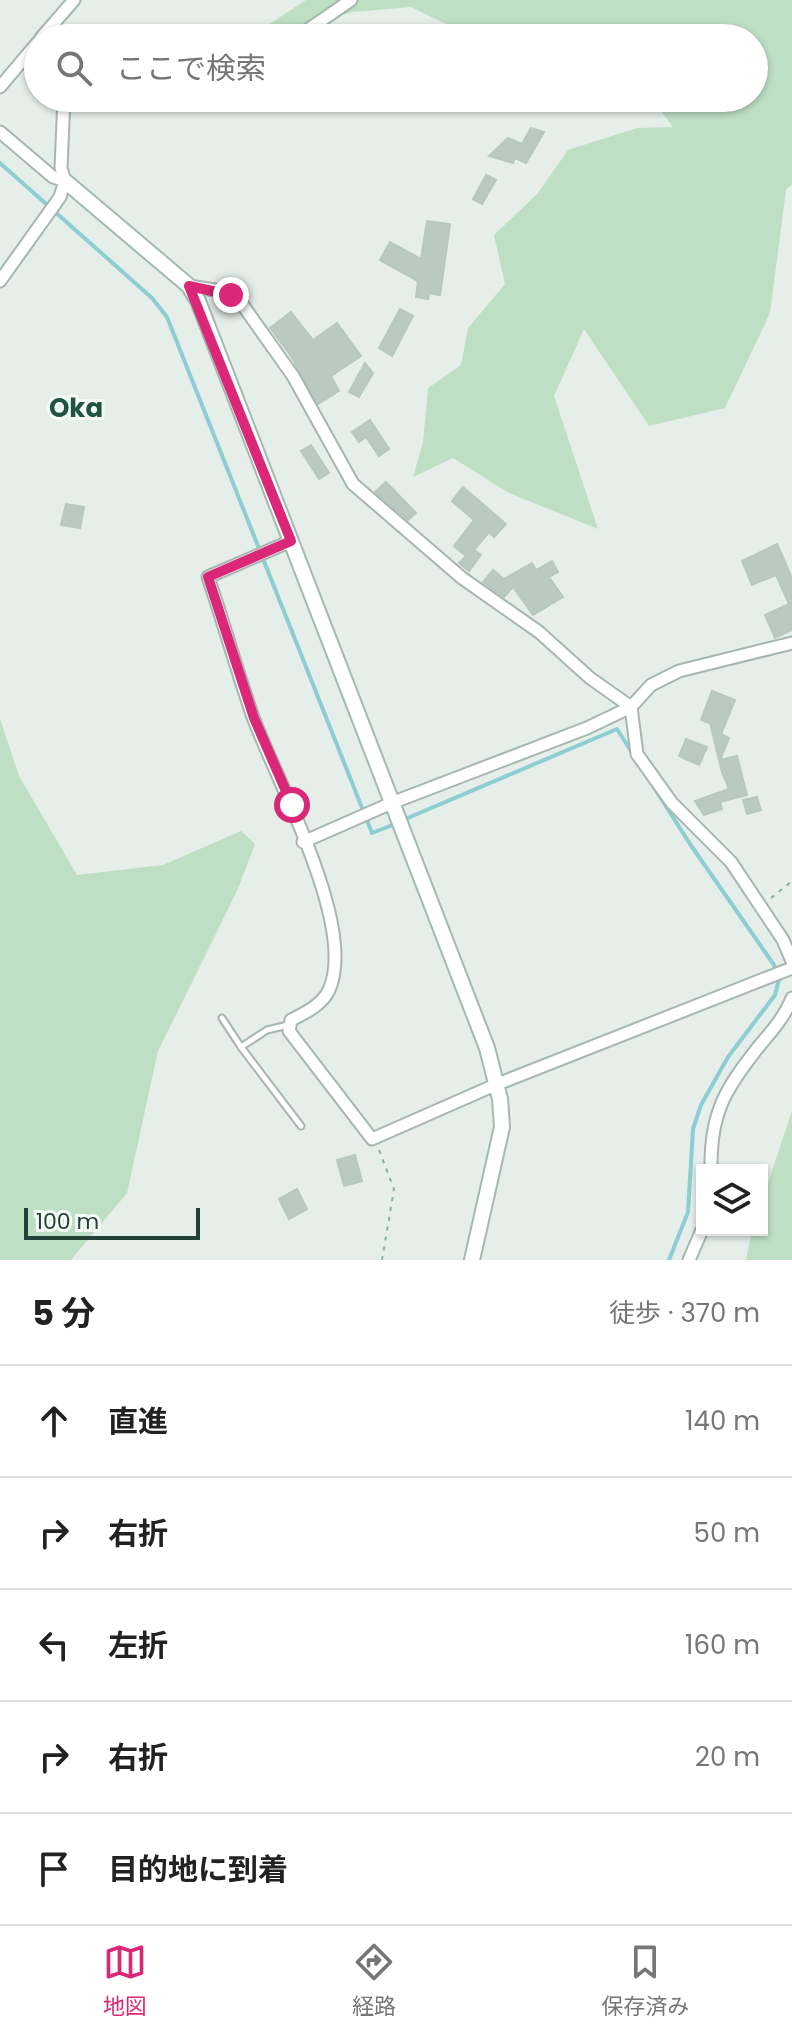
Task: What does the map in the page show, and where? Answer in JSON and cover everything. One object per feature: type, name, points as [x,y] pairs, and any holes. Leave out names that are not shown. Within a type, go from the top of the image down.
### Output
[{"type":"street","points":[[54,24],[74,0]]},
{"type":"street","points":[[316,24],[351,0]]},
{"type":"street","points":[[0,87],[24,59]]},
{"type":"street","points":[[0,281],[47,220],[65,181],[61,168],[63,112]]},
{"type":"street","points":[[0,132],[53,177],[65,181],[189,286],[394,802],[487,1048],[502,1127],[472,1260]]},
{"type":"street","points":[[189,286],[215,290],[242,304],[293,376],[353,484],[462,578],[539,632],[590,678],[631,707],[637,754],[672,803],[731,862],[792,961]]},
{"type":"street","points":[[291,541],[208,577],[254,718],[292,805],[303,842],[325,893],[335,939],[329,989],[320,1001],[288,1025],[372,1139],[495,1085],[792,968]]},
{"type":"street","points":[[303,842],[394,802],[587,728],[631,707],[651,685],[679,671],[792,643]]},
{"type":"street","points":[[711,1164],[710,1137],[722,1098],[792,998]]},
{"type":"street","points":[[689,1260],[699,1236]]},
{"type":"lane","points":[[222,1018],[301,1126]]},
{"type":"lane","points":[[241,1047],[267,1030],[288,1025]]},
{"type":"path","points":[[760,906],[792,881]]},
{"type":"path","points":[[372,1139],[394,1189],[382,1260]]},
{"type":"green space","points":[[306,0],[792,0],[792,184],[786,190],[770,313],[725,408],[649,426],[584,329],[554,396],[598,529],[509,493],[453,458],[413,477],[423,442],[428,388],[461,365],[468,328],[505,284],[494,235],[538,193],[568,150],[637,128],[673,127],[662,112],[768,112],[768,24],[446,24],[411,7],[352,12],[314,24],[270,24]]},
{"type":"green space","points":[[0,719],[19,776],[77,875],[163,865],[241,831],[255,844],[237,891],[158,1051],[127,1193],[71,1260],[0,1260]]},
{"type":"green space","points":[[792,1111],[792,1260],[746,1260],[751,1236],[768,1236],[768,1183]]},
{"type":"building","points":[[531,128],[544,132],[526,163],[515,158],[513,163],[489,156],[508,138],[522,144]]},
{"type":"building","points":[[486,175],[496,180],[482,204],[473,199]]},
{"type":"building","points":[[427,221],[450,224],[440,295],[429,293],[428,299],[416,297],[418,281],[380,260],[390,242],[421,259]]},
{"type":"building","points":[[400,309],[413,316],[392,356],[379,348]]},
{"type":"building","points":[[291,312],[313,340],[337,323],[361,356],[331,376],[339,391],[318,404],[291,356],[270,328]]},
{"type":"building","points":[[365,363],[373,373],[359,397],[349,392]]},
{"type":"building","points":[[370,420],[389,449],[379,456],[366,437],[359,442],[352,432]]},
{"type":"building","points":[[311,445],[329,473],[319,479],[301,451]]},
{"type":"building","points":[[386,482],[416,513],[408,520],[375,492]]},
{"type":"building","points":[[463,487],[506,524],[494,537],[489,532],[474,550],[481,555],[469,571],[459,563],[466,556],[454,546],[474,520],[452,501]]},
{"type":"building","points":[[66,504],[84,507],[80,528],[61,525]]},
{"type":"building","points":[[777,544],[792,578],[792,630],[775,638],[765,615],[789,604],[776,575],[752,585],[742,561]]},
{"type":"building","points":[[552,561],[558,572],[549,577],[563,597],[533,615],[513,587],[504,597],[483,582],[493,570],[504,579],[532,563],[536,570]]},
{"type":"building","points":[[712,691],[735,700],[721,734],[729,738],[720,760],[737,756],[747,795],[720,802],[722,809],[704,815],[695,801],[729,789],[722,772],[710,723],[701,720]]},
{"type":"building","points":[[686,739],[707,747],[699,765],[679,756]]},
{"type":"building","points":[[757,797],[761,810],[747,814],[743,800]]},
{"type":"building","points":[[355,1155],[362,1181],[344,1186],[337,1160]]},
{"type":"building","points":[[297,1189],[307,1209],[289,1219],[279,1199]]},
{"type":"waterway","points":[[0,163],[152,298],[167,317],[372,833],[395,824]]},
{"type":"waterway","points":[[403,820],[617,729],[690,844],[774,965],[779,979],[775,995],[728,1057],[701,1105],[693,1129],[688,1212],[669,1260]]},
{"type":"district","name":"Oka","points":[[76,408]]},
{"type":"route","points":[[231,295],[189,286],[198,301],[291,541],[208,577],[260,735],[292,805]]}]
